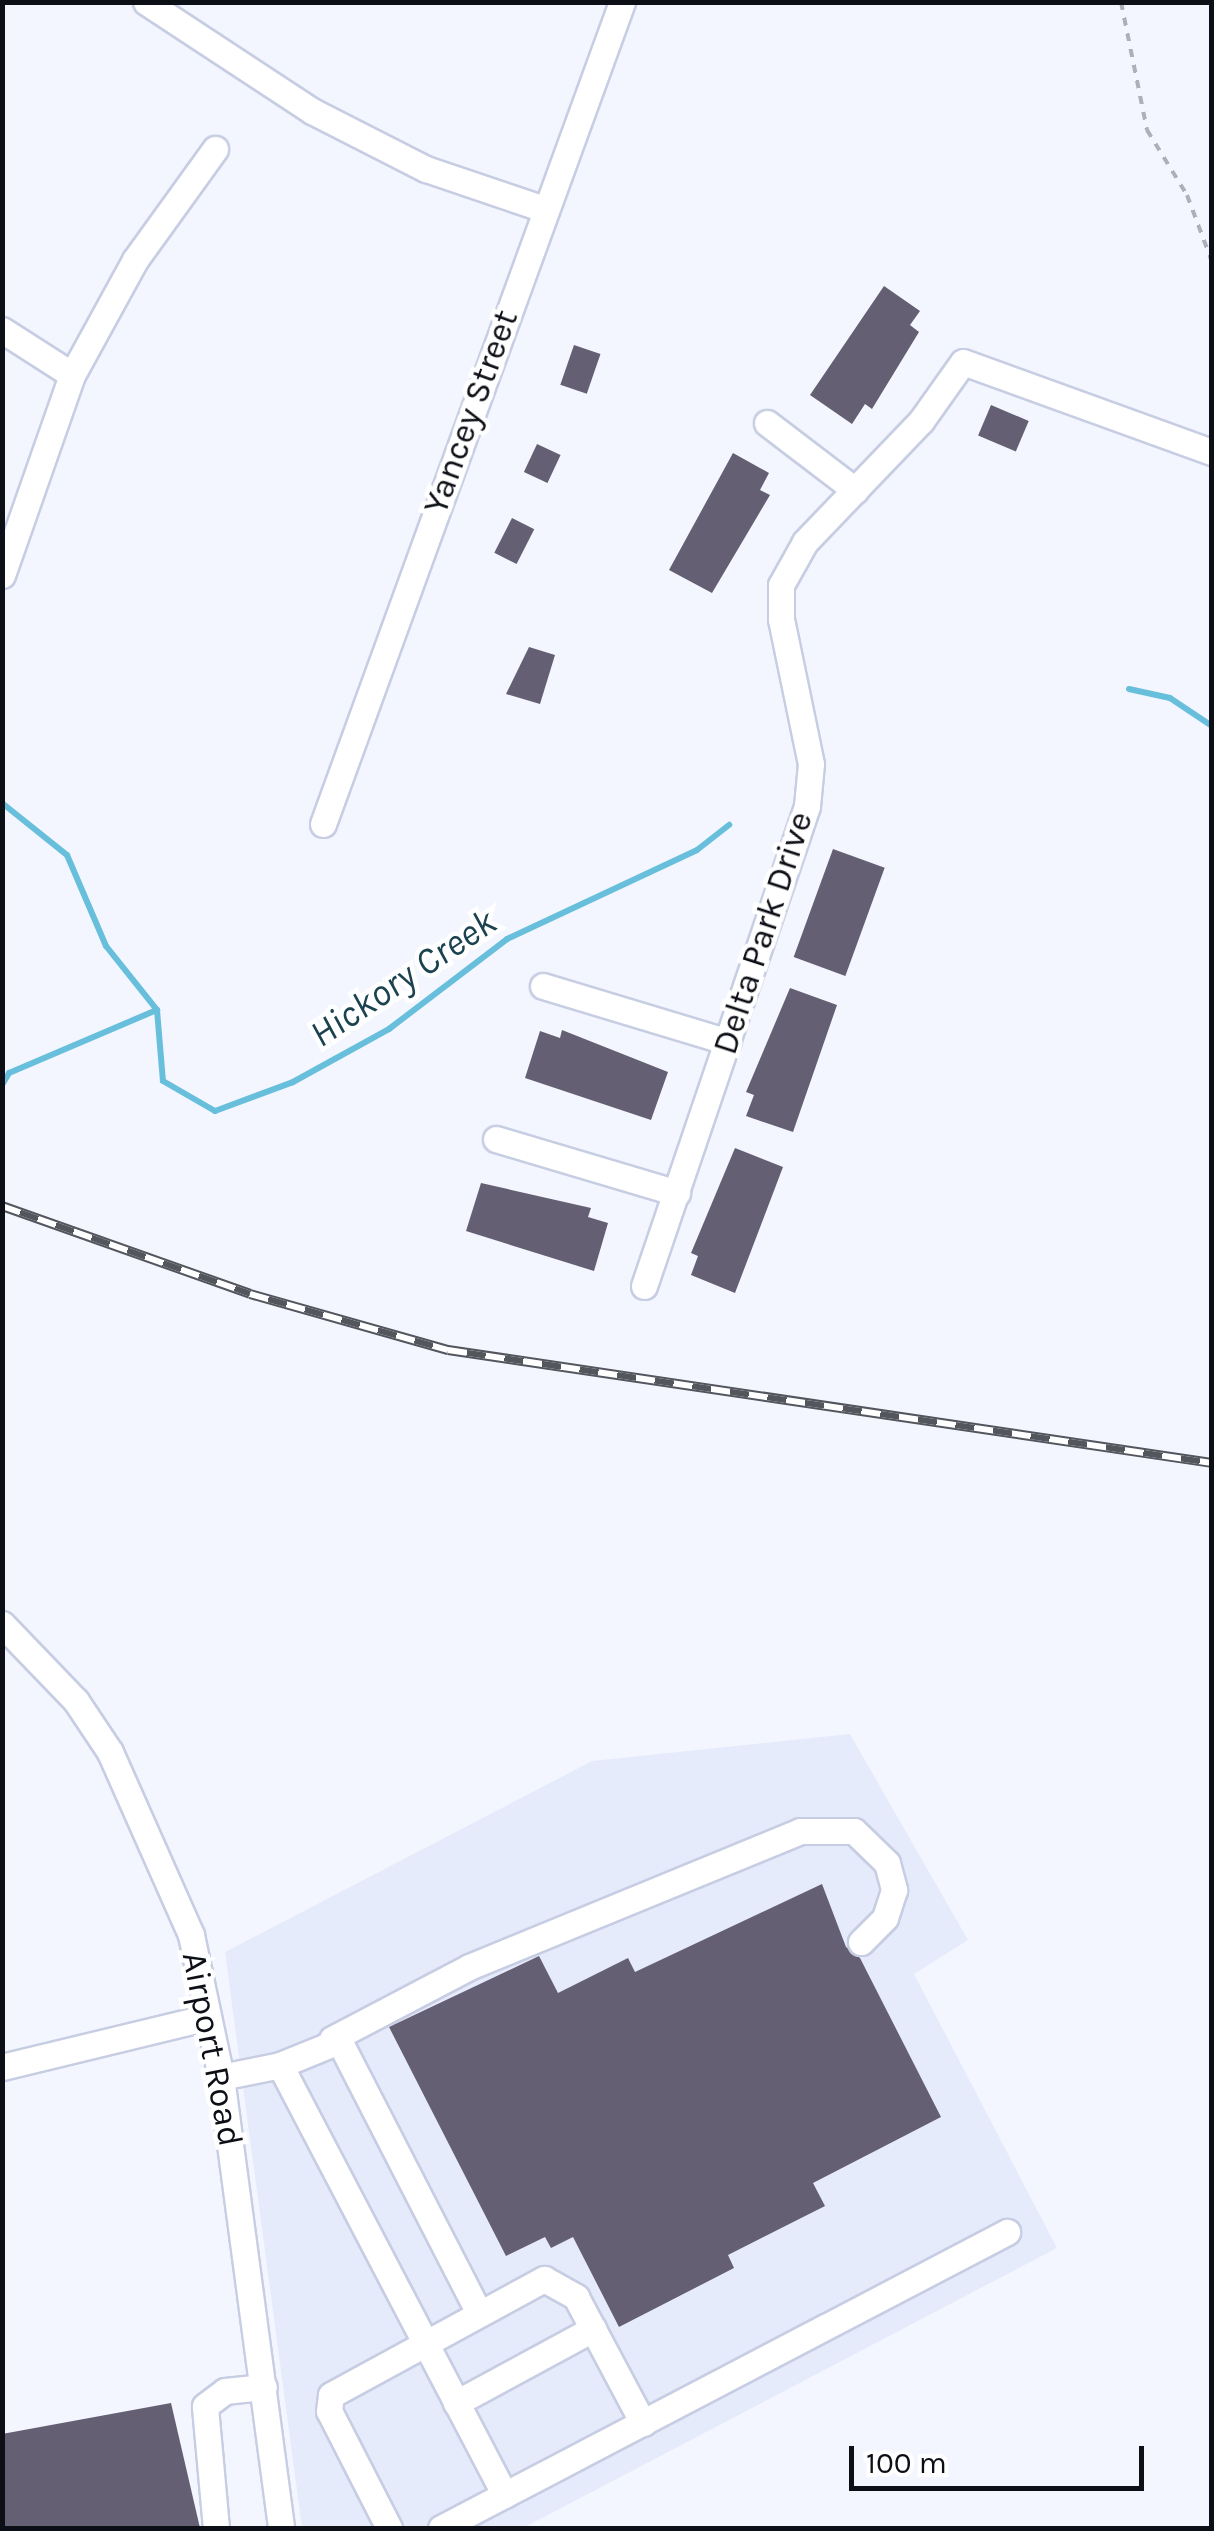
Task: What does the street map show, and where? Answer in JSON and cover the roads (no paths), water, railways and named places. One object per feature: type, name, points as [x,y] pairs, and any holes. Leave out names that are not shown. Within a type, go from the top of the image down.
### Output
[{"type":"street","points":[[146,2],[312,112],[426,169],[544,208]]},
{"type":"street","name":"Yancey Street","points":[[323,824],[622,2]]},
{"type":"street","points":[[2,575],[72,374],[135,260],[216,148]]},
{"type":"street","points":[[2,330],[72,374]]},
{"type":"street","name":"Delta Park Drive","points":[[644,1286],[807,806],[811,764],[788,648],[781,585],[805,542],[855,490],[963,362],[1212,452]]},
{"type":"street","points":[[767,423],[855,490]]},
{"type":"street","points":[[543,986],[728,1042]]},
{"type":"street","points":[[496,1139],[677,1193]]},
{"type":"street","name":"Airport Road","points":[[2,1624],[76,1701],[144,1814],[191,1935],[221,2077],[281,2528]]},
{"type":"street","points":[[221,2077],[280,2065],[469,1967],[800,1831],[854,1831],[887,1863],[890,1904],[861,1942]]},
{"type":"street","points":[[2,2068],[208,2017]]},
{"type":"street","points":[[332,2039],[479,2313]]},
{"type":"street","points":[[280,2065],[505,2495]]},
{"type":"street","points":[[441,2528],[1007,2232]]},
{"type":"street","points":[[389,2528],[329,2411],[331,2395],[544,2279],[561,2281],[593,2329],[643,2423]]},
{"type":"street","points":[[456,2403],[593,2329]]},
{"type":"street","points":[[216,2528],[205,2406],[225,2391],[264,2387]]},
{"type":"waterway","name":"Hickory Creek","points":[[1129,689],[1170,698],[1212,726]]},
{"type":"waterway","name":"Hickory Creek","points":[[2,803],[67,855],[106,946],[157,1010],[163,1081],[215,1111],[293,1082],[389,1029],[507,939],[697,850],[729,825]]},
{"type":"waterway","name":"Hickory Creek","points":[[2,1085],[9,1073],[157,1010]]},
{"type":"railway","points":[[2,1206],[250,1294],[448,1350],[1212,1463]]}]
